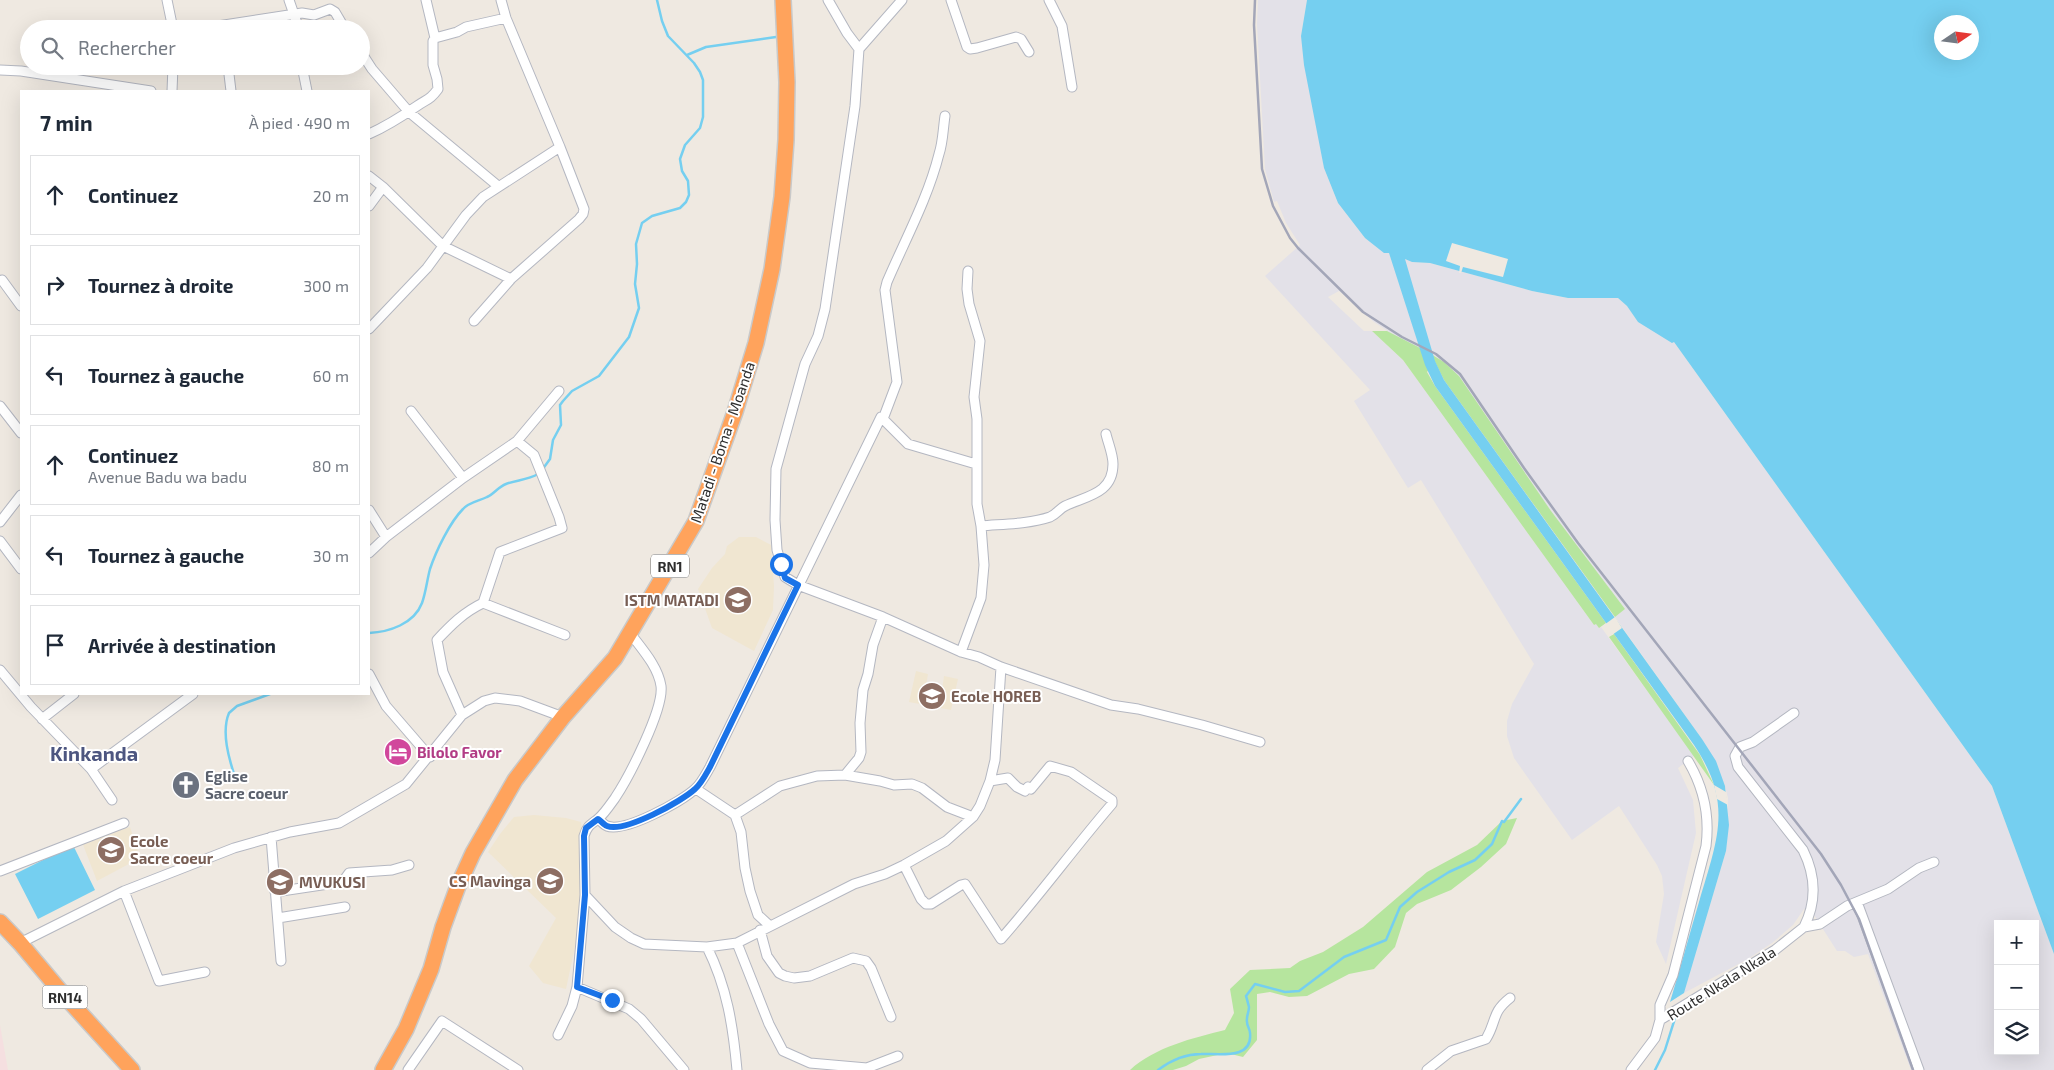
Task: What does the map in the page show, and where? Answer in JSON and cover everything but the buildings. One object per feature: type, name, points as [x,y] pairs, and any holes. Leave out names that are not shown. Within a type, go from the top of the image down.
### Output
[{"type":"highway","name":"Matadi - Boma - Moanda","points":[[388,1068],[431,969],[443,927],[458,886],[473,853],[515,780],[563,717],[615,658],[696,521],[735,412],[756,343],[772,270],[782,197],[786,82],[783,0]]},
{"type":"highway","name":"RN14","points":[[0,922],[20,942],[62,993],[132,1070]]},
{"type":"street","points":[[167,0],[171,20]]},
{"type":"street","points":[[289,0],[296,20]]},
{"type":"street","points":[[370,134],[396,122],[430,99],[438,90],[432,58],[433,41],[435,38],[426,0]]},
{"type":"street","points":[[474,321],[510,278],[583,214],[582,204],[506,18],[501,0]]},
{"type":"street","points":[[828,0],[843,27],[859,49]]},
{"type":"street","points":[[902,0],[859,49],[856,106],[825,309],[818,336],[805,364],[776,469],[775,520],[777,550],[785,578],[798,585],[883,617],[961,652],[1111,706],[1138,709],[1202,724],[1260,742]]},
{"type":"street","points":[[951,0],[964,39],[970,49],[1016,37],[1021,40],[1029,52]]},
{"type":"street","points":[[1049,0],[1062,26],[1072,86]]},
{"type":"street","points":[[264,20],[302,13],[314,15],[330,9],[335,12],[340,20]]},
{"type":"street","points":[[435,38],[466,27],[506,18]]},
{"type":"street","points":[[370,66],[409,112],[498,186]]},
{"type":"street","points":[[0,70],[20,71]]},
{"type":"street","points":[[47,75],[144,90]]},
{"type":"street","points":[[172,90],[173,75]]},
{"type":"street","points":[[229,75],[231,90]]},
{"type":"street","points":[[304,75],[307,90]]},
{"type":"street","points":[[598,819],[607,826],[618,827],[630,824],[651,816],[696,789],[710,767],[881,417],[883,419],[896,382],[886,299],[887,282],[930,184],[940,152],[945,116]]},
{"type":"street","points":[[370,328],[427,268],[478,203],[498,186],[560,147]]},
{"type":"street","points":[[370,177],[443,246],[510,278]]},
{"type":"street","points":[[370,205],[382,187]]},
{"type":"street","points":[[961,652],[981,598],[984,564],[977,504],[977,419],[974,386],[980,341],[966,289],[968,271]]},
{"type":"street","points":[[2,280],[20,305]]},
{"type":"street","points":[[370,552],[386,537],[463,478],[517,441],[559,391]]},
{"type":"street","points":[[0,406],[20,432]]},
{"type":"street","points":[[412,410],[463,478]]},
{"type":"street","points":[[881,417],[908,444],[976,464]]},
{"type":"street","points":[[981,526],[1049,517],[1058,514],[1063,507],[1094,495],[1106,486],[1113,463],[1106,434]]},
{"type":"street","points":[[462,716],[443,672],[437,640],[457,618],[483,603],[500,552],[562,528],[556,508],[534,455],[517,441]]},
{"type":"street","points":[[0,522],[20,495]]},
{"type":"street","points":[[370,512],[386,537]]},
{"type":"street","points":[[0,541],[20,568]]},
{"type":"street","points":[[483,603],[566,635]]},
{"type":"street","points":[[845,775],[859,758],[861,752],[860,722],[863,690],[873,646],[883,617]]},
{"type":"street","points":[[558,1035],[572,1006],[577,987],[585,895],[584,836],[586,828],[598,819],[615,798],[647,737],[660,702],[661,686],[658,675],[630,633]]},
{"type":"street","points":[[585,895],[615,927],[644,944],[708,947],[737,943],[847,888],[904,865],[946,841],[973,817],[990,781],[996,760],[1001,667]]},
{"type":"street","points":[[0,670],[20,693]]},
{"type":"street","points":[[370,676],[386,706],[430,757]]},
{"type":"street","points":[[21,695],[90,769],[112,800]]},
{"type":"street","points":[[42,719],[73,695]]},
{"type":"street","points":[[90,769],[192,695]]},
{"type":"street","points":[[20,942],[124,891],[234,848],[271,837],[339,823],[406,784],[462,716],[474,705],[484,700],[495,698],[520,701],[563,717]]},
{"type":"street","points":[[1794,713],[1753,742],[1740,747],[1736,753],[1735,760],[1738,767],[1803,850],[1807,858],[1812,875],[1814,893],[1811,910],[1804,927]]},
{"type":"street","points":[[1660,1020],[1660,1005],[1673,975],[1707,840],[1708,822],[1704,797],[1698,779],[1688,761]]},
{"type":"street","points":[[904,865],[926,904],[931,904],[965,884],[1002,939],[1031,905],[1074,848],[1112,804],[1110,797],[1071,772],[1050,766],[1031,789],[1028,787],[1026,791],[1008,778],[990,781]]},
{"type":"street","points":[[735,815],[780,786],[817,776],[845,775],[894,785],[912,784],[922,788],[947,807],[973,817]]},
{"type":"street","points":[[696,789],[735,815],[741,832],[750,891],[758,915],[770,926]]},
{"type":"street","points":[[0,871],[124,823]]},
{"type":"street","points":[[271,837],[281,961]]},
{"type":"street","points":[[1804,927],[1820,924],[1847,906],[1888,889],[1919,868],[1934,862]]},
{"type":"street","points":[[275,892],[335,883],[344,880],[349,872],[392,870],[409,865]]},
{"type":"street","points":[[124,891],[159,980],[205,972]]},
{"type":"street","points":[[1857,902],[1920,1070]]},
{"type":"street","points":[[278,918],[345,907]]},
{"type":"street","name":"Route Nkala Nkala","points":[[1631,1070],[1655,1038],[1660,1020],[1775,950],[1804,927]]},
{"type":"street","points":[[760,930],[767,956],[774,967],[785,976],[794,978],[810,976],[853,958],[866,961],[871,968],[891,1017]]},
{"type":"street","points":[[737,943],[769,1024],[783,1051],[810,1064],[867,1068],[898,1056]]},
{"type":"street","points":[[708,947],[728,999],[737,1070]]},
{"type":"street","points":[[577,987],[612,1000],[635,1014],[649,1026],[684,1070]]},
{"type":"street","points":[[1427,1070],[1451,1051],[1486,1039],[1495,1014],[1500,1006],[1510,998]]},
{"type":"street","points":[[408,1070],[442,1021],[518,1070]]},
{"type":"shaded area","points":[[1258,0],[1307,0],[1301,36],[1324,168],[1338,203],[1365,238],[1389,253],[1400,283],[1404,258],[1412,262],[1430,263],[1532,291],[1568,298],[1618,298],[1627,306],[1638,322],[1674,342],[1992,786],[2054,954],[2054,1070],[1911,1070],[1868,954],[1854,957],[1845,951],[1837,951],[1812,912],[1804,909],[1793,925],[1772,943],[1748,959],[1684,993],[1726,851],[1728,798],[1725,786],[1702,739],[1615,617],[1625,609],[1551,511],[1459,376],[1435,356],[1401,340],[1374,322],[1339,291],[1328,297],[1364,331],[1372,331],[1403,360],[1594,625],[1596,623],[1599,628],[1601,627],[1694,756],[1678,768],[1693,800],[1696,833],[1666,964],[1656,942],[1664,894],[1662,876],[1657,865],[1619,806],[1572,840],[1514,758],[1507,736],[1507,721],[1512,704],[1534,664],[1421,480],[1408,488],[1354,401],[1370,390],[1265,276],[1300,245],[1286,223],[1277,201],[1274,202],[1265,169],[1257,24]]},
{"type":"shaded area","name":"ISTM MATADI","points":[[739,537],[756,537],[771,545],[774,586],[773,610],[754,651],[712,628],[698,589],[712,568],[725,554],[727,546]]},
{"type":"shaded area","name":"Ecole HOREB","points":[[916,671],[928,674],[926,686],[942,690],[944,676],[958,679],[951,710],[909,702]]},
{"type":"shaded area","name":"CS Mavinga","points":[[534,815],[566,818],[581,822],[584,842],[584,904],[566,989],[543,983],[529,966],[556,918],[488,852],[514,817]]},
{"type":"shaded area","name":"Ecole Sacre coeur","points":[[130,827],[140,858],[97,881],[82,842]]},
{"type":"shaded area","points":[[0,1025],[8,1070],[0,1070]]},
{"type":"green space","points":[[1372,331],[1387,331],[1426,351],[1444,362],[1459,376],[1551,511],[1625,609],[1615,617],[1444,380],[1435,362],[1427,372],[1435,386],[1606,623],[1599,628],[1596,624],[1594,625],[1403,360]]},
{"type":"green space","points":[[1614,634],[1700,755],[1714,785],[1609,637]]},
{"type":"green space","points":[[1517,818],[1506,844],[1481,867],[1451,890],[1417,904],[1406,913],[1395,947],[1374,969],[1349,974],[1307,996],[1289,997],[1270,992],[1257,994],[1257,1040],[1243,1057],[1227,1053],[1199,1059],[1173,1070],[1130,1070],[1163,1049],[1187,1040],[1225,1030],[1234,1013],[1230,989],[1250,970],[1290,968],[1300,961],[1323,952],[1363,927],[1427,872],[1477,845],[1502,821]]},
{"type":"water","points":[[1307,0],[2054,0],[2054,954],[1992,786],[1674,342],[1672,343],[1638,322],[1627,306],[1618,298],[1568,298],[1532,291],[1430,263],[1412,262],[1405,259],[1435,361],[1444,380],[1702,739],[1716,761],[1725,786],[1729,825],[1726,851],[1684,993],[1670,1002],[1716,841],[1718,804],[1714,786],[1706,766],[1694,745],[1435,386],[1425,365],[1389,253],[1384,253],[1365,238],[1338,203],[1324,168],[1304,65],[1301,36]]},
{"type":"water","points":[[73,845],[95,890],[38,919],[15,874]]},
{"type":"pier","points":[[1452,243],[1508,259],[1503,277],[1463,267],[1461,273],[1459,273],[1460,266],[1446,261]]},
{"type":"pier","points":[[1615,617],[1622,628],[1612,635],[1604,625]]},
{"type":"pier","points":[[1714,785],[1726,792],[1728,805],[1717,799]]},
{"type":"waterway","points":[[542,470],[550,459],[553,440],[561,425],[560,405],[572,391],[599,376],[629,337],[639,308],[635,284],[636,244],[642,223],[652,216],[680,208],[686,202],[689,195],[688,181],[682,171],[680,159],[685,145],[700,128],[703,117],[703,80],[694,63],[668,36],[657,0]]},
{"type":"waterway","points":[[687,55],[706,47],[776,37]]},
{"type":"waterway","points":[[370,633],[385,631],[400,626],[418,610],[422,603],[430,569],[436,554],[448,529],[465,507],[489,496],[506,484],[538,474]]},
{"type":"waterway","points":[[235,777],[228,754],[226,737],[229,713],[237,706],[267,695]]},
{"type":"waterway","points":[[1158,1070],[1173,1061],[1189,1055],[1233,1054],[1246,1048],[1250,1033],[1247,1023],[1249,1007],[1246,996],[1255,984],[1285,992],[1299,991],[1344,957],[1386,940],[1400,907],[1417,892],[1449,872],[1475,860],[1492,844],[1502,821],[1504,822],[1521,799]]},
{"type":"waterway","points":[[1655,1070],[1665,1050],[1676,1015]]},
{"type":"railway","points":[[1255,0],[1254,25],[1262,169],[1273,206],[1290,238],[1363,312],[1402,337],[1436,354],[1460,374],[1578,543],[1821,854],[1841,885],[1859,919],[1913,1070]]},
{"type":"place","name":"ISTM MATADI","points":[[738,600]]},
{"type":"place","name":"Ecole HOREB","points":[[932,696]]},
{"type":"place","name":"Bilolo Favor","points":[[398,752]]},
{"type":"place","name":"Eglise Sacre coeur","points":[[186,785]]},
{"type":"place","name":"Ecole Sacre coeur","points":[[111,850]]},
{"type":"place","name":"CS Mavinga","points":[[550,881]]},
{"type":"place","name":"MVUKUSI","points":[[280,882]]},
{"type":"district","name":"Kinkanda","points":[[94,753]]},
{"type":"route","points":[[612,1000],[577,987],[585,895],[584,836],[586,828],[598,819],[607,826],[618,827],[630,824],[651,816],[696,789],[710,767],[798,585],[785,578],[781,564]]}]
